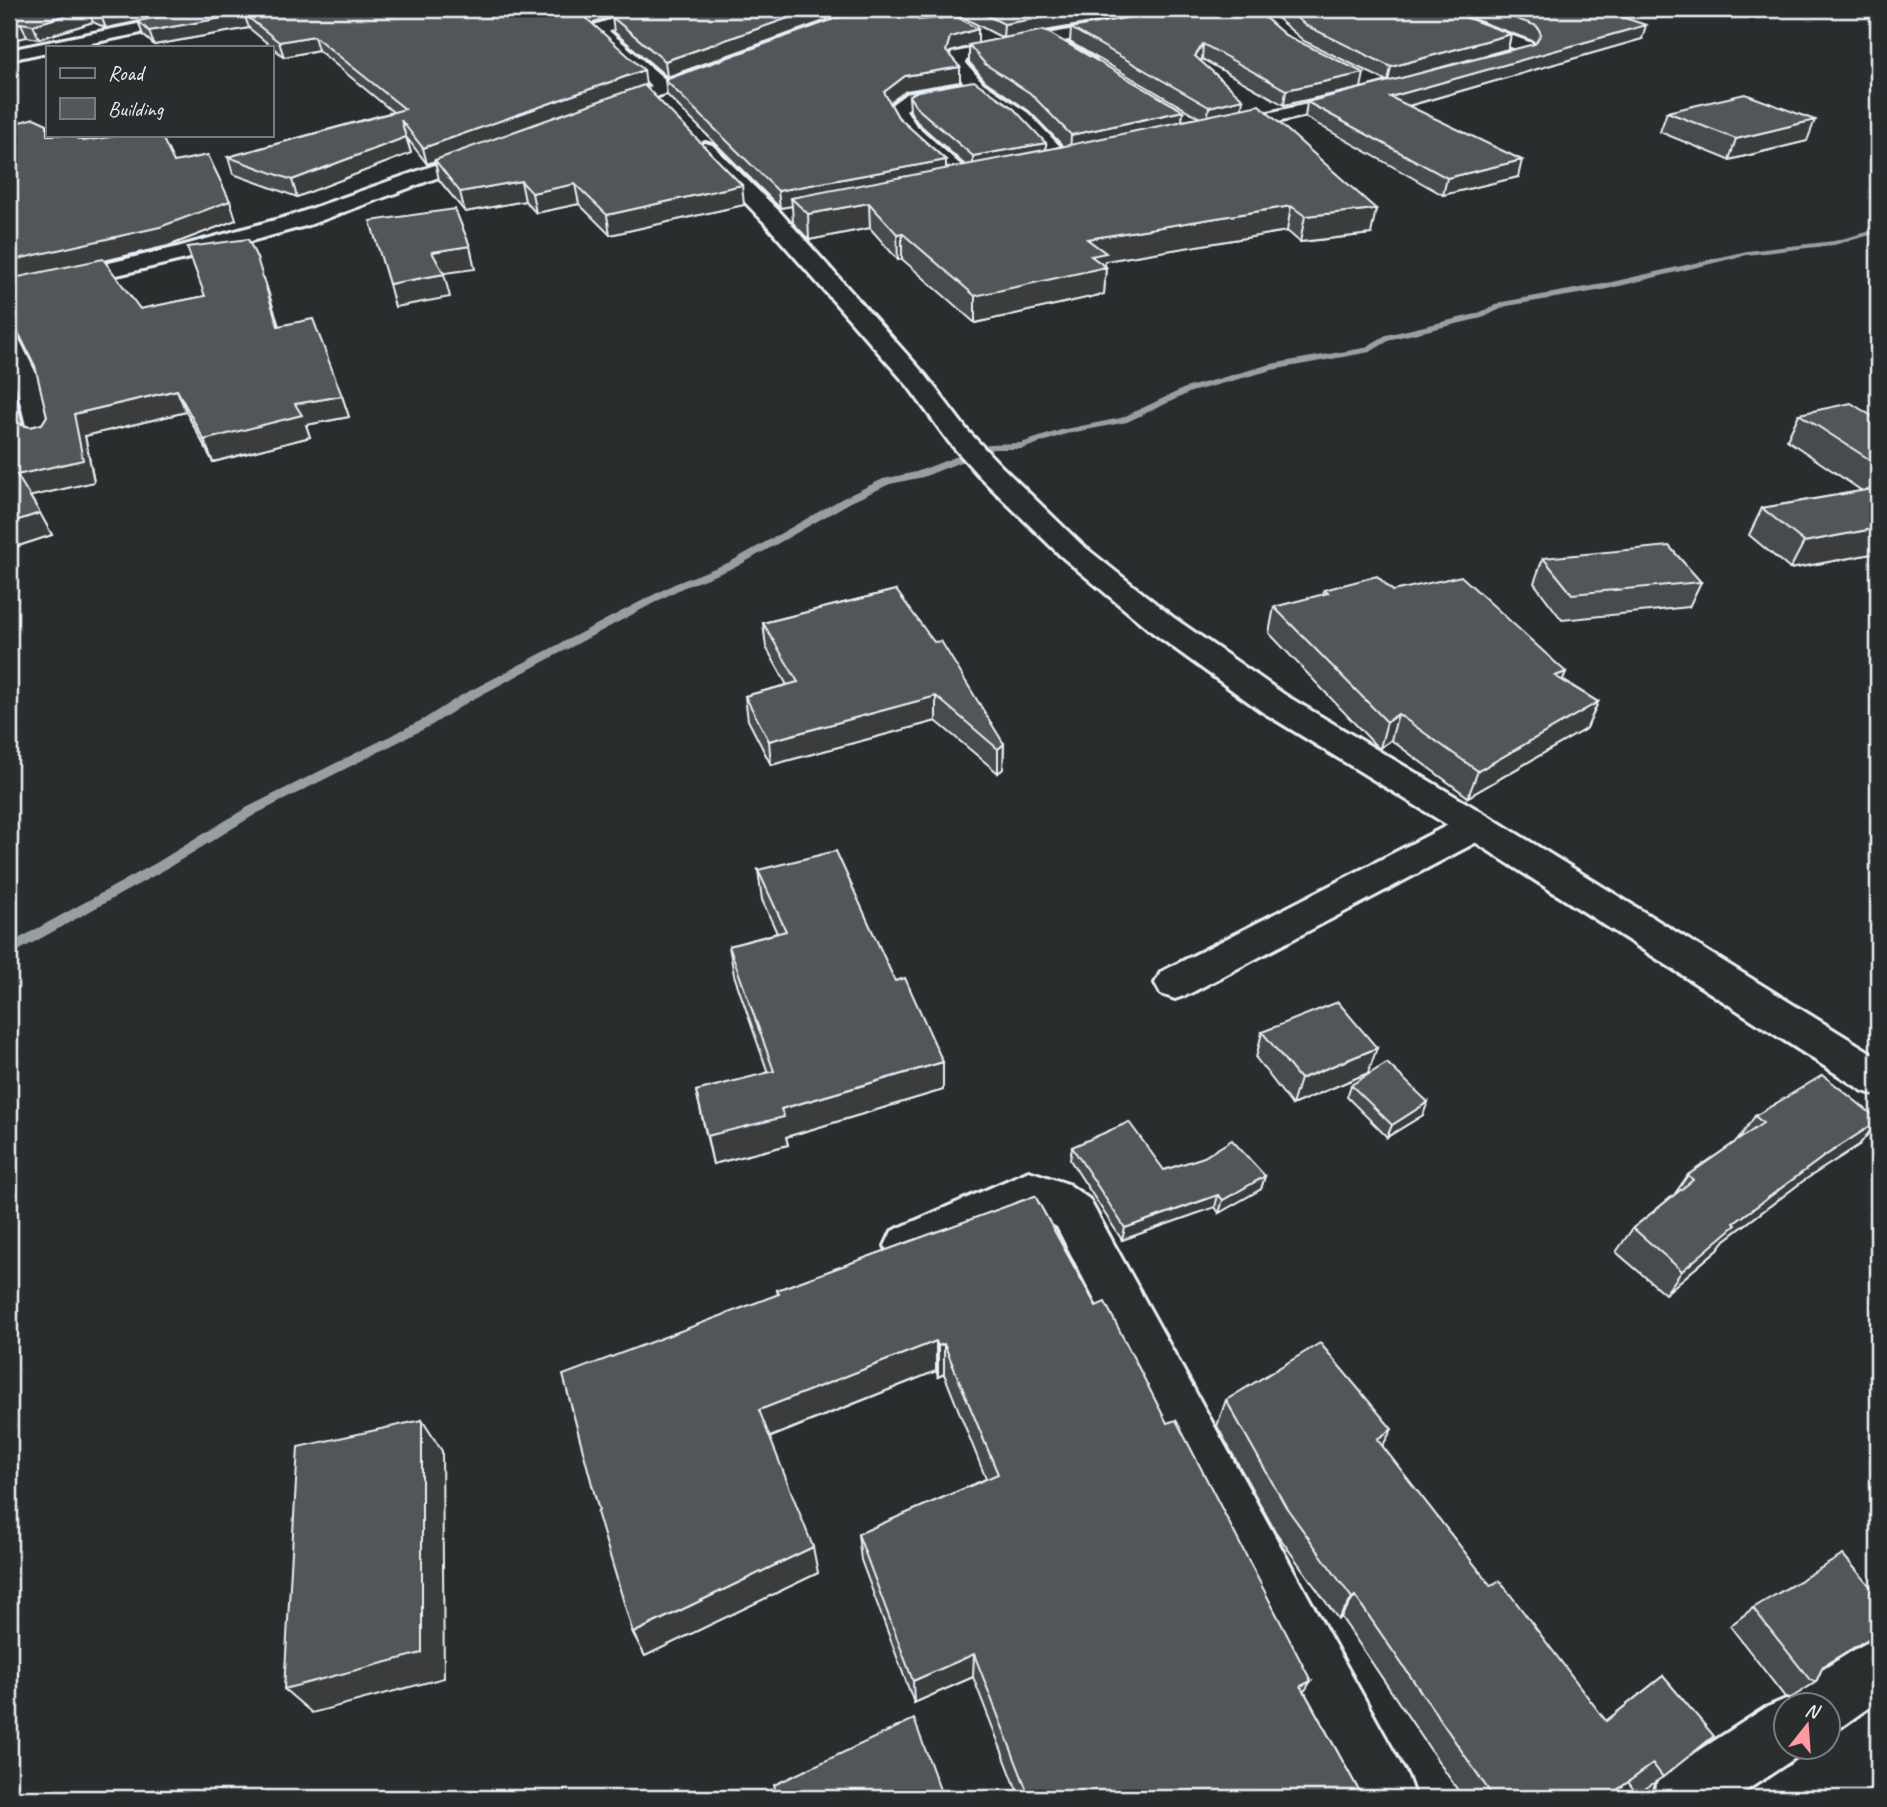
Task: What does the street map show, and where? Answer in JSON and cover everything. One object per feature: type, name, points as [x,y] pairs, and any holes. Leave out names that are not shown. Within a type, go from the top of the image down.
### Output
[{"type":"street","points":[[53,46],[235,9]]},
{"type":"street","points":[[1041,168],[1071,162],[1021,117],[977,87],[957,64],[958,57],[1000,46],[1128,25],[1129,22],[1090,9]]},
{"type":"street","points":[[1425,9],[1526,47],[1524,52],[1461,70]]},
{"type":"street","points":[[655,10],[597,30],[657,90],[669,112]]},
{"type":"street","points":[[753,13],[876,10]]},
{"type":"street","points":[[820,30],[876,10]]},
{"type":"street","points":[[976,32],[1000,46]]},
{"type":"street","points":[[1048,39],[1101,70]]},
{"type":"street","points":[[9,55],[46,47]]},
{"type":"street","points":[[587,117],[741,59]]},
{"type":"street","points":[[968,182],[906,127],[896,108],[912,98],[977,87]]},
{"type":"street","points":[[1205,132],[1373,94]]},
{"type":"street","points":[[688,131],[773,218],[917,381],[958,436],[990,471],[1071,550],[1163,625],[1273,703],[1477,827],[1878,1079]]},
{"type":"street","points":[[9,293],[177,254],[301,220],[503,147]]},
{"type":"street","points":[[942,187],[992,177]]},
{"type":"street","points":[[773,218],[799,213]]},
{"type":"street","points":[[9,343],[30,388],[42,438]]},
{"type":"street","points":[[1175,983],[1477,827]]},
{"type":"street","points":[[867,1265],[1029,1191],[1052,1198],[1073,1213],[1385,1798]]},
{"type":"street","points":[[1841,1692],[1878,1667]]},
{"type":"street","points":[[1682,1798],[1772,1738]]},
{"type":"building","points":[[9,9],[86,9],[33,25],[9,25]]},
{"type":"building","points":[[89,9],[125,9],[100,14]]},
{"type":"building","points":[[199,9],[588,9],[584,16],[644,70],[423,148],[401,120],[406,137],[292,180],[228,157],[405,109],[314,36],[279,42],[244,14],[149,31],[138,21]]},
{"type":"building","points":[[635,9],[814,9],[665,61],[612,17]]},
{"type":"building","points":[[862,9],[917,9],[914,13],[918,20],[957,17],[978,29],[950,37],[946,51],[960,67],[905,76],[884,92],[898,117],[946,160],[778,191],[665,80]]},
{"type":"building","points":[[974,9],[1094,9],[1004,24]]},
{"type":"building","points":[[1141,9],[1255,9],[1285,35],[1364,73],[1286,90],[1203,44],[1195,56],[1243,99],[1209,107],[1071,28],[1136,16]]},
{"type":"building","points":[[1285,9],[1443,9],[1511,34],[1391,67],[1307,26]]},
{"type":"building","points":[[1488,9],[1598,9],[1646,25],[1390,97],[1522,160],[1447,178],[1307,102],[1535,44],[1541,34],[1537,26]]},
{"type":"building","points":[[1044,30],[1183,111],[1071,135],[1030,93],[985,64],[969,45]]},
{"type":"building","points":[[974,81],[1013,108],[1046,143],[973,156],[917,108],[909,96],[918,91]]},
{"type":"building","points":[[644,85],[742,185],[607,215],[575,184],[532,193],[521,181],[460,192],[435,160]]},
{"type":"building","points":[[1745,94],[1815,120],[1736,139],[1667,112]]},
{"type":"building","points":[[1259,105],[1376,209],[1305,216],[1291,206],[1087,239],[1106,253],[1091,256],[1106,267],[975,296],[902,233],[897,234],[869,203],[808,214],[791,198],[1060,147]]},
{"type":"building","points":[[9,116],[20,122],[34,118],[46,124],[46,136],[72,136],[83,141],[116,136],[161,136],[174,162],[208,155],[230,201],[160,227],[9,261]]},
{"type":"building","points":[[455,209],[470,246],[432,252],[444,274],[389,284],[370,221]]},
{"type":"building","points":[[248,239],[257,258],[278,326],[313,319],[342,396],[295,404],[302,415],[204,440],[177,390],[74,414],[83,460],[17,475],[40,513],[9,523],[9,388],[15,417],[21,425],[31,427],[42,424],[47,416],[35,366],[9,316],[9,279],[103,259],[140,309],[205,296],[187,247]]},
{"type":"building","points":[[1851,403],[1878,420],[1878,465],[1799,414]]},
{"type":"building","points":[[1878,488],[1878,528],[1804,542],[1762,508]]},
{"type":"building","points":[[1669,546],[1701,582],[1572,594],[1543,558]]},
{"type":"building","points":[[1377,576],[1393,591],[1461,576],[1566,672],[1555,676],[1598,702],[1478,771],[1398,714],[1387,722],[1274,607],[1328,593],[1324,590]]},
{"type":"building","points":[[896,590],[934,642],[941,641],[1004,744],[998,749],[936,696],[769,741],[745,696],[798,682],[763,623]]},
{"type":"building","points":[[836,851],[895,981],[905,978],[943,1062],[781,1109],[784,1117],[707,1136],[696,1091],[774,1071],[729,946],[786,931],[758,870]]},
{"type":"building","points":[[1338,1002],[1377,1048],[1300,1079],[1262,1032]]},
{"type":"building","points":[[1387,1063],[1428,1102],[1392,1125],[1351,1085]]},
{"type":"building","points":[[1823,1075],[1878,1121],[1823,1157],[1734,1223],[1736,1225],[1682,1271],[1633,1228],[1693,1180],[1688,1175],[1763,1123],[1755,1116]]},
{"type":"building","points":[[1129,1122],[1164,1170],[1204,1157],[1232,1140],[1265,1176],[1223,1200],[1218,1195],[1125,1228],[1072,1147]]},
{"type":"building","points":[[1035,1196],[1096,1306],[1105,1302],[1167,1423],[1176,1420],[1311,1681],[1301,1686],[1363,1798],[1030,1798],[974,1654],[913,1681],[858,1534],[998,1474],[944,1344],[938,1346],[936,1341],[759,1410],[813,1547],[633,1633],[597,1512],[599,1511],[563,1375],[779,1294],[777,1290]]},
{"type":"building","points":[[1320,1343],[1392,1429],[1377,1439],[1491,1586],[1500,1581],[1606,1721],[1663,1676],[1714,1736],[1663,1777],[1653,1764],[1606,1798],[1494,1798],[1355,1596],[1352,1598],[1286,1507],[1226,1400]]},
{"type":"building","points":[[422,1420],[422,1653],[284,1689],[298,1447]]},
{"type":"building","points":[[1843,1555],[1878,1595],[1878,1633],[1823,1666],[1816,1682],[1810,1680],[1753,1608]]},
{"type":"building","points":[[914,1719],[943,1798],[778,1798],[774,1785]]},
{"type":"waterway","points":[[9,951],[161,866],[251,811],[428,722],[464,699],[678,586],[734,564],[847,500],[887,481],[919,475],[992,446],[1022,446],[1064,432],[1124,420],[1188,390],[1271,367],[1367,350],[1389,337],[1479,316],[1505,304],[1603,287],[1747,253],[1834,243],[1878,231]]}]
